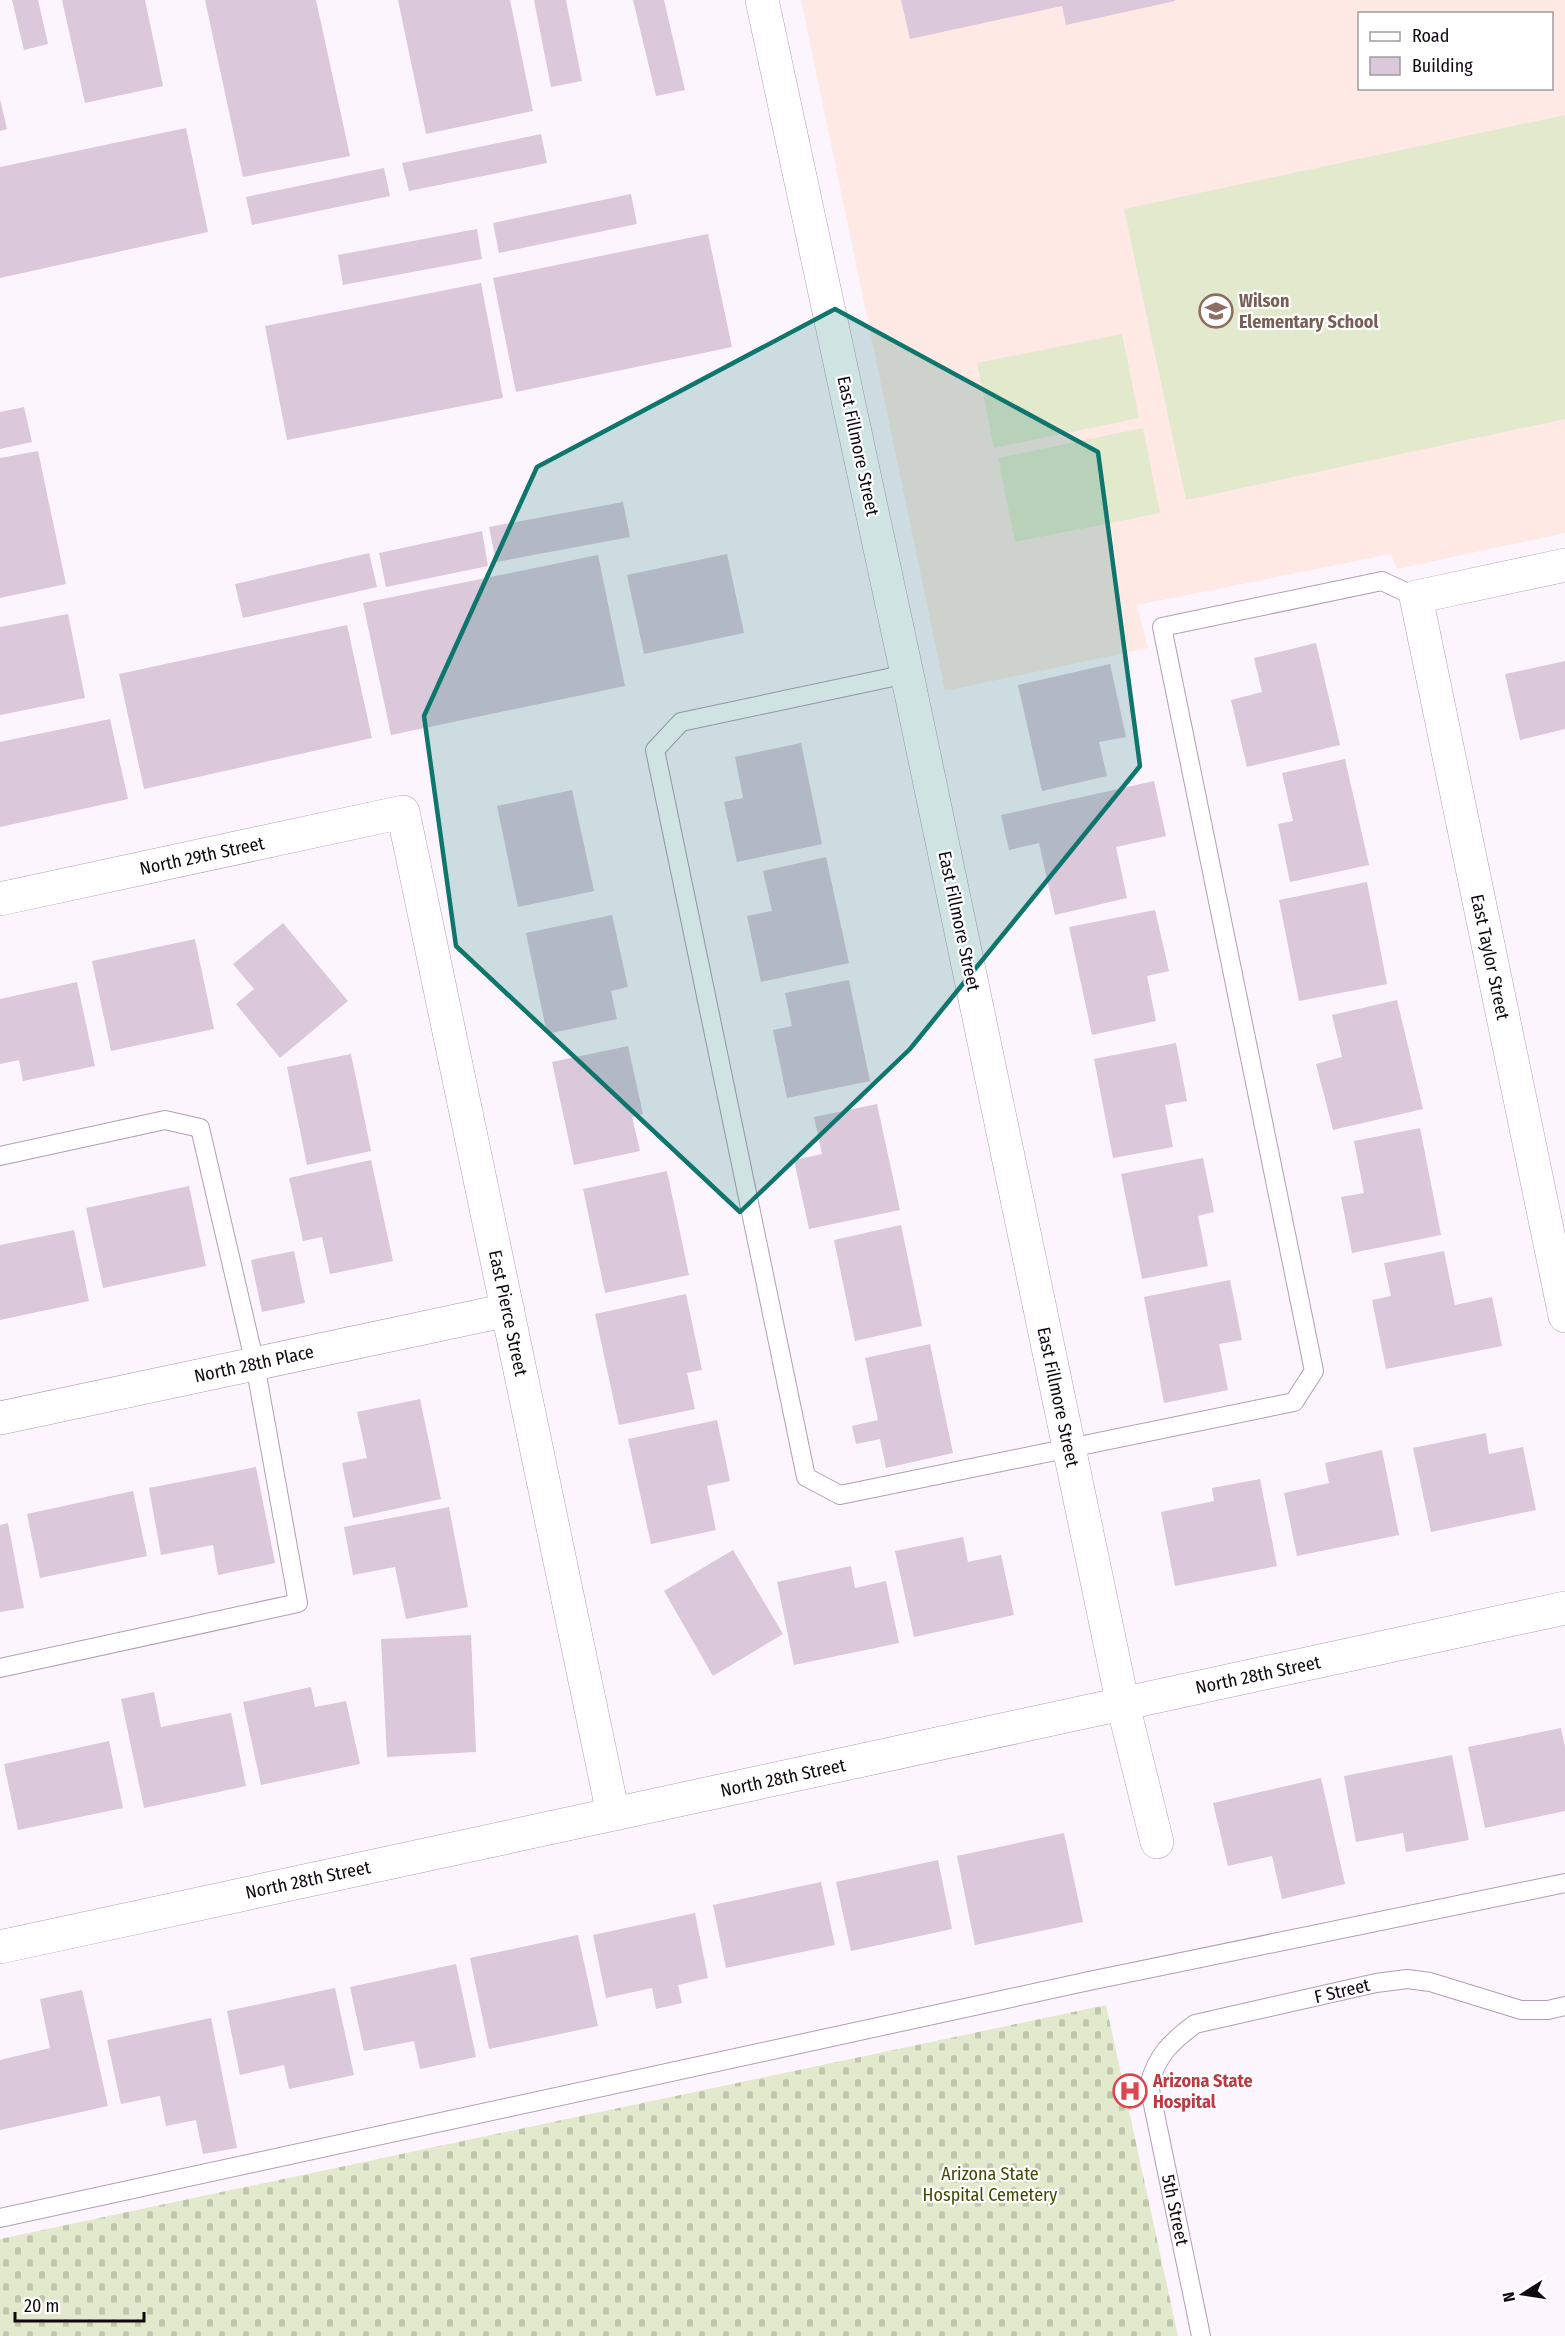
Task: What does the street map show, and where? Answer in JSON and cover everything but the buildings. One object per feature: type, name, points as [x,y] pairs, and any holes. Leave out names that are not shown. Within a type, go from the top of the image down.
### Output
[{"type":"street","name":"East Fillmore Street","points":[[762,0],[907,674],[1123,1704],[1157,1842]]},
{"type":"street","points":[[1416,597],[1565,565]]},
{"type":"street","name":"East Taylor Street","points":[[1416,597],[1565,1316]]},
{"type":"street","name":"North 29th Street","points":[[0,899],[404,812]]},
{"type":"street","name":"East Pierce Street","points":[[404,812],[614,1814]]},
{"type":"street","name":"North 28th Place","points":[[0,1418],[508,1310]]},
{"type":"street","name":"North 28th Street","points":[[0,1947],[1565,1608]]},
{"type":"lane","points":[[907,674],[681,722],[655,750],[806,1477],[840,1495],[1294,1401],[1314,1371],[1162,627],[1382,581],[1416,597]]},
{"type":"lane","points":[[0,1155],[165,1120],[200,1128],[255,1364],[298,1603],[0,1668]]},
{"type":"lane","points":[[0,2218],[1089,1981],[1565,1883]]},
{"type":"lane","name":"F Street","points":[[1149,2085],[1155,2064],[1180,2035],[1195,2024],[1376,1983],[1407,1979],[1430,1982],[1521,2010],[1548,2010],[1565,2006]]},
{"type":"lane","name":"5th Street","points":[[1149,2085],[1201,2336]]},
{"type":"highlighted area","points":[[835,309],[1098,452],[1140,766],[910,1049],[740,1212],[456,946],[424,716],[537,467]]},
{"type":"shaded area","name":"Wilson Elementary School","points":[[801,0],[1565,0],[1565,533],[1397,569],[1391,554],[1137,605],[1148,648],[945,691]]},
{"type":"green space","points":[[1565,115],[1565,419],[1186,500],[1124,209]]},
{"type":"green space","points":[[1122,334],[1139,418],[994,448],[977,363]]},
{"type":"green space","points":[[1143,428],[1160,513],[1015,542],[998,458]]},
{"type":"green space","name":"Arizona State Hospital Cemetery","points":[[1106,2005],[1178,2336],[0,2336],[0,2239]]},
{"type":"place","name":"Wilson Elementary School","points":[[1216,311]]},
{"type":"place","name":"Arizona State Hospital","points":[[1130,2091]]}]
